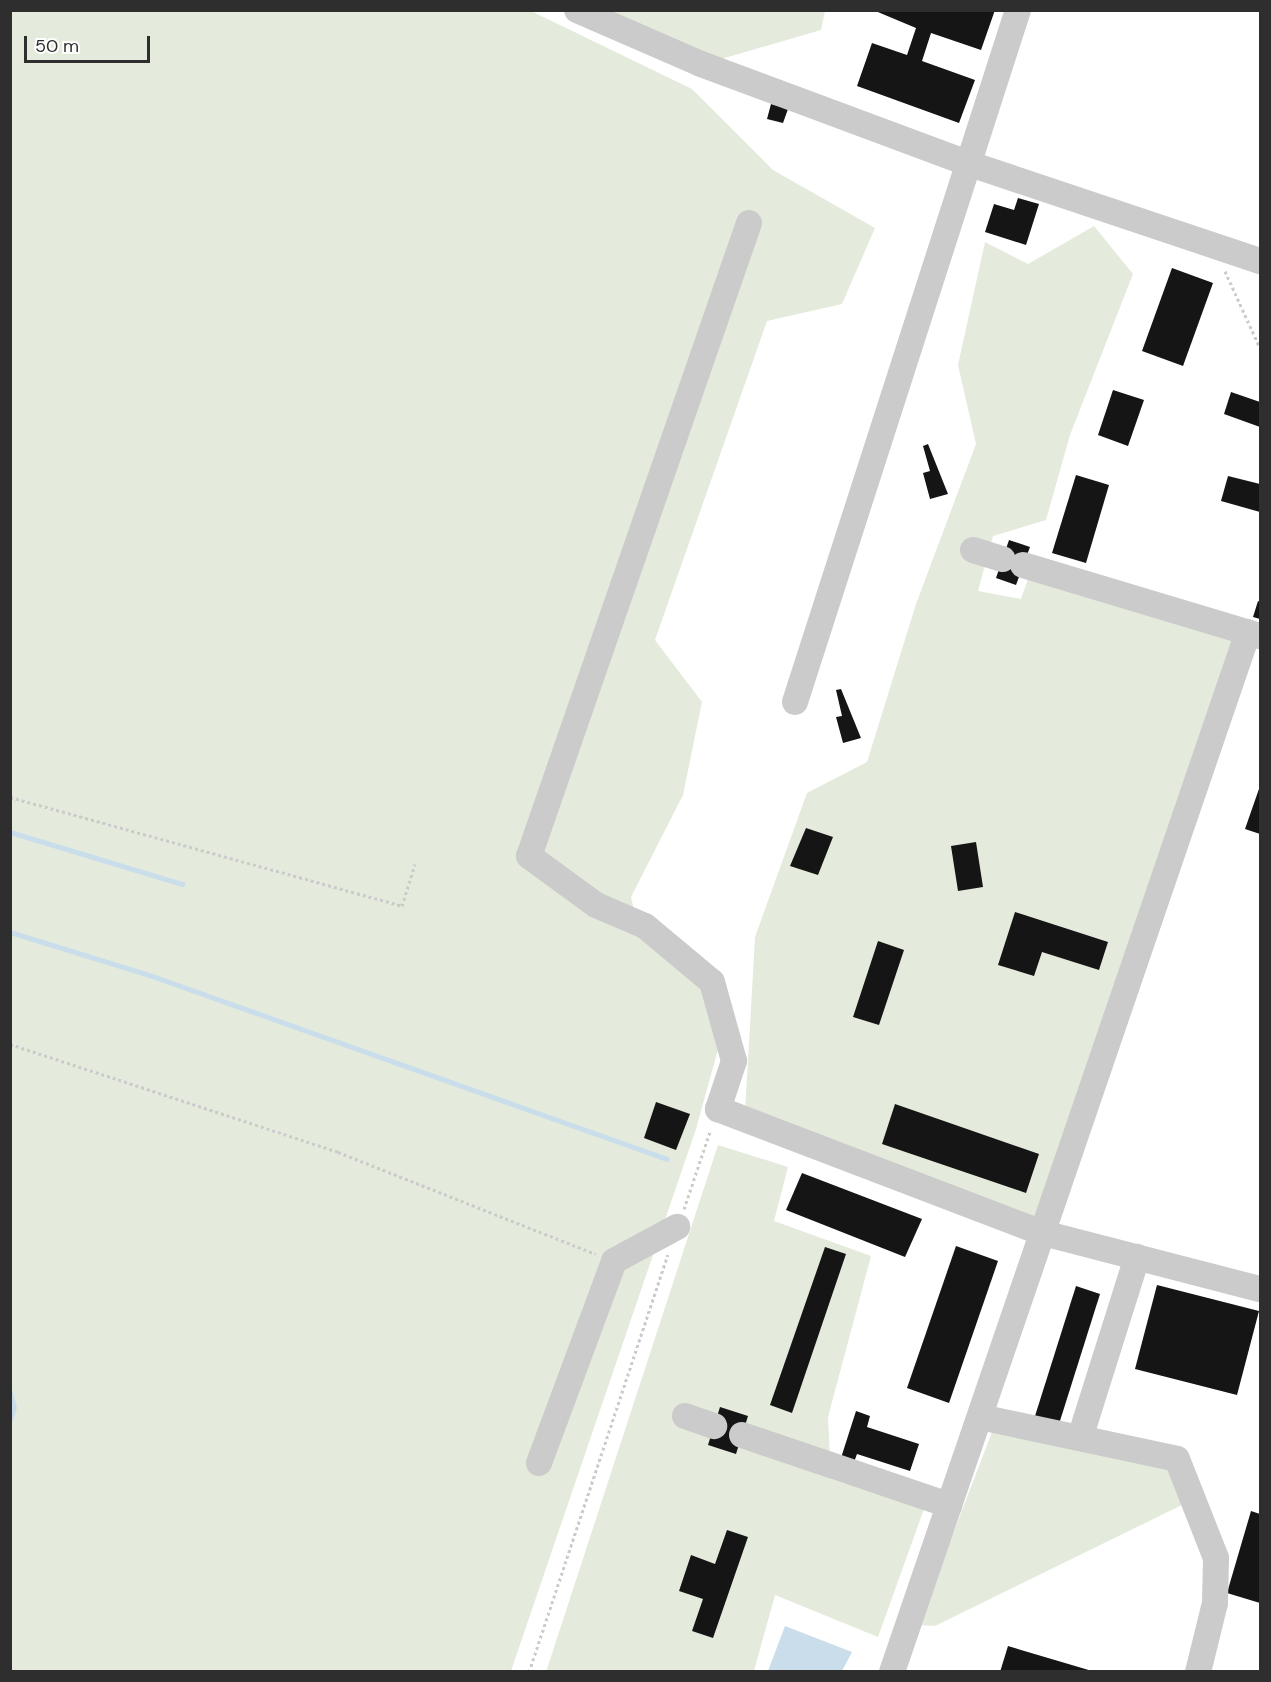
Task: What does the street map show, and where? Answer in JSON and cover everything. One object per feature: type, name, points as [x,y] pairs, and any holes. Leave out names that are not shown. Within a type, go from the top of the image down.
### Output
[{"type":"lane","points":[[577,10],[701,64],[967,162],[1260,261]]},
{"type":"lane","points":[[795,702],[967,162],[1018,10]]},
{"type":"lane","points":[[749,223],[529,856],[596,905],[645,926],[712,982],[734,1061],[718,1109],[1043,1233],[1260,1289]]},
{"type":"lane","points":[[892,1671],[1254,634],[974,550]]},
{"type":"lane","points":[[539,1463],[614,1261],[677,1227]]},
{"type":"lane","points":[[1080,1438],[1137,1257]]},
{"type":"lane","points":[[685,1416],[714,1426]]},
{"type":"lane","points":[[980,1417],[1177,1459],[1216,1558],[1215,1603],[1198,1671]]},
{"type":"lane","points":[[742,1435],[949,1505]]},
{"type":"path","points":[[1200,242],[1225,271],[1260,348]]},
{"type":"path","points":[[10,797],[402,906],[415,864]]},
{"type":"path","points":[[10,1044],[338,1152],[614,1261]]},
{"type":"path","points":[[529,1671],[711,1129]]},
{"type":"green space","points":[[11,11],[531,11],[692,89],[773,170],[875,228],[842,304],[767,321],[655,640],[702,702],[683,795],[631,897],[640,936],[701,982],[719,1046],[696,1129],[511,1671],[11,1671]]},
{"type":"green space","points":[[600,11],[825,11],[821,30],[718,60]]},
{"type":"green space","points":[[1094,226],[1133,274],[1070,435],[1046,520],[993,536],[978,591],[1021,599],[1030,573],[1241,636],[1039,1225],[745,1111],[755,937],[807,793],[867,762],[916,604],[976,444],[958,365],[985,242],[1028,264]]},
{"type":"green space","points":[[718,1145],[788,1167],[774,1221],[871,1256],[828,1417],[831,1479],[924,1509],[878,1637],[775,1595],[754,1671],[546,1672]]},
{"type":"green space","points":[[992,1432],[1166,1465],[1186,1503],[935,1626],[918,1625]]},
{"type":"water","points":[[10,1386],[17,1408],[11,1426]]},
{"type":"water","points":[[785,1626],[852,1652],[842,1671],[768,1671]]},
{"type":"building","points":[[873,10],[995,10],[981,50],[931,33],[922,61],[975,80],[959,123],[857,86],[872,43],[907,55],[916,28]]},
{"type":"building","points":[[771,104],[788,109],[783,123],[767,119]]},
{"type":"building","points":[[1018,198],[1039,204],[1026,245],[985,232],[994,204],[1014,210]]},
{"type":"building","points":[[1172,268],[1213,283],[1183,366],[1142,351]]},
{"type":"building","points":[[1113,390],[1144,400],[1128,446],[1098,435]]},
{"type":"building","points":[[1231,392],[1260,402],[1260,427],[1224,414]]},
{"type":"building","points":[[928,444],[948,494],[930,499],[923,473],[930,471],[923,446]]},
{"type":"building","points":[[1076,475],[1109,485],[1086,563],[1052,553]]},
{"type":"building","points":[[1228,476],[1260,484],[1260,512],[1221,501]]},
{"type":"building","points":[[1009,540],[1030,547],[1016,585],[996,578]]},
{"type":"building","points":[[1258,601],[1260,602],[1260,619],[1253,617]]},
{"type":"building","points":[[841,689],[861,738],[843,743],[836,717],[842,716],[836,690]]},
{"type":"building","points":[[1260,786],[1260,834],[1245,829]]},
{"type":"building","points":[[806,828],[833,837],[818,875],[790,866]]},
{"type":"building","points":[[976,842],[983,887],[958,891],[951,846]]},
{"type":"building","points":[[1015,912],[1108,942],[1099,970],[1042,952],[1034,976],[998,965]]},
{"type":"building","points":[[878,941],[904,950],[879,1025],[853,1017]]},
{"type":"building","points":[[656,1102],[690,1114],[676,1150],[644,1138]]},
{"type":"building","points":[[895,1104],[1039,1154],[1026,1193],[882,1144]]},
{"type":"building","points":[[802,1173],[922,1219],[905,1257],[786,1210]]},
{"type":"building","points":[[956,1246],[998,1261],[949,1403],[907,1388]]},
{"type":"building","points":[[825,1247],[846,1254],[792,1413],[770,1405]]},
{"type":"building","points":[[1157,1285],[1259,1311],[1237,1395],[1135,1369]]},
{"type":"building","points":[[1076,1286],[1100,1294],[1059,1424],[1035,1416]]},
{"type":"building","points":[[720,1407],[748,1416],[736,1454],[708,1445]]},
{"type":"building","points":[[856,1411],[870,1416],[867,1427],[919,1444],[910,1471],[857,1454],[853,1465],[840,1461]]},
{"type":"building","points":[[1251,1511],[1260,1514],[1260,1603],[1227,1593]]},
{"type":"building","points":[[727,1530],[748,1537],[713,1638],[692,1631],[703,1599],[679,1591],[691,1555],[715,1564]]},
{"type":"building","points":[[1008,1646],[1092,1671],[1092,1672],[1000,1672]]},
{"type":"waterway","points":[[10,832],[182,884]]},
{"type":"waterway","points":[[10,932],[155,977],[667,1159]]}]
